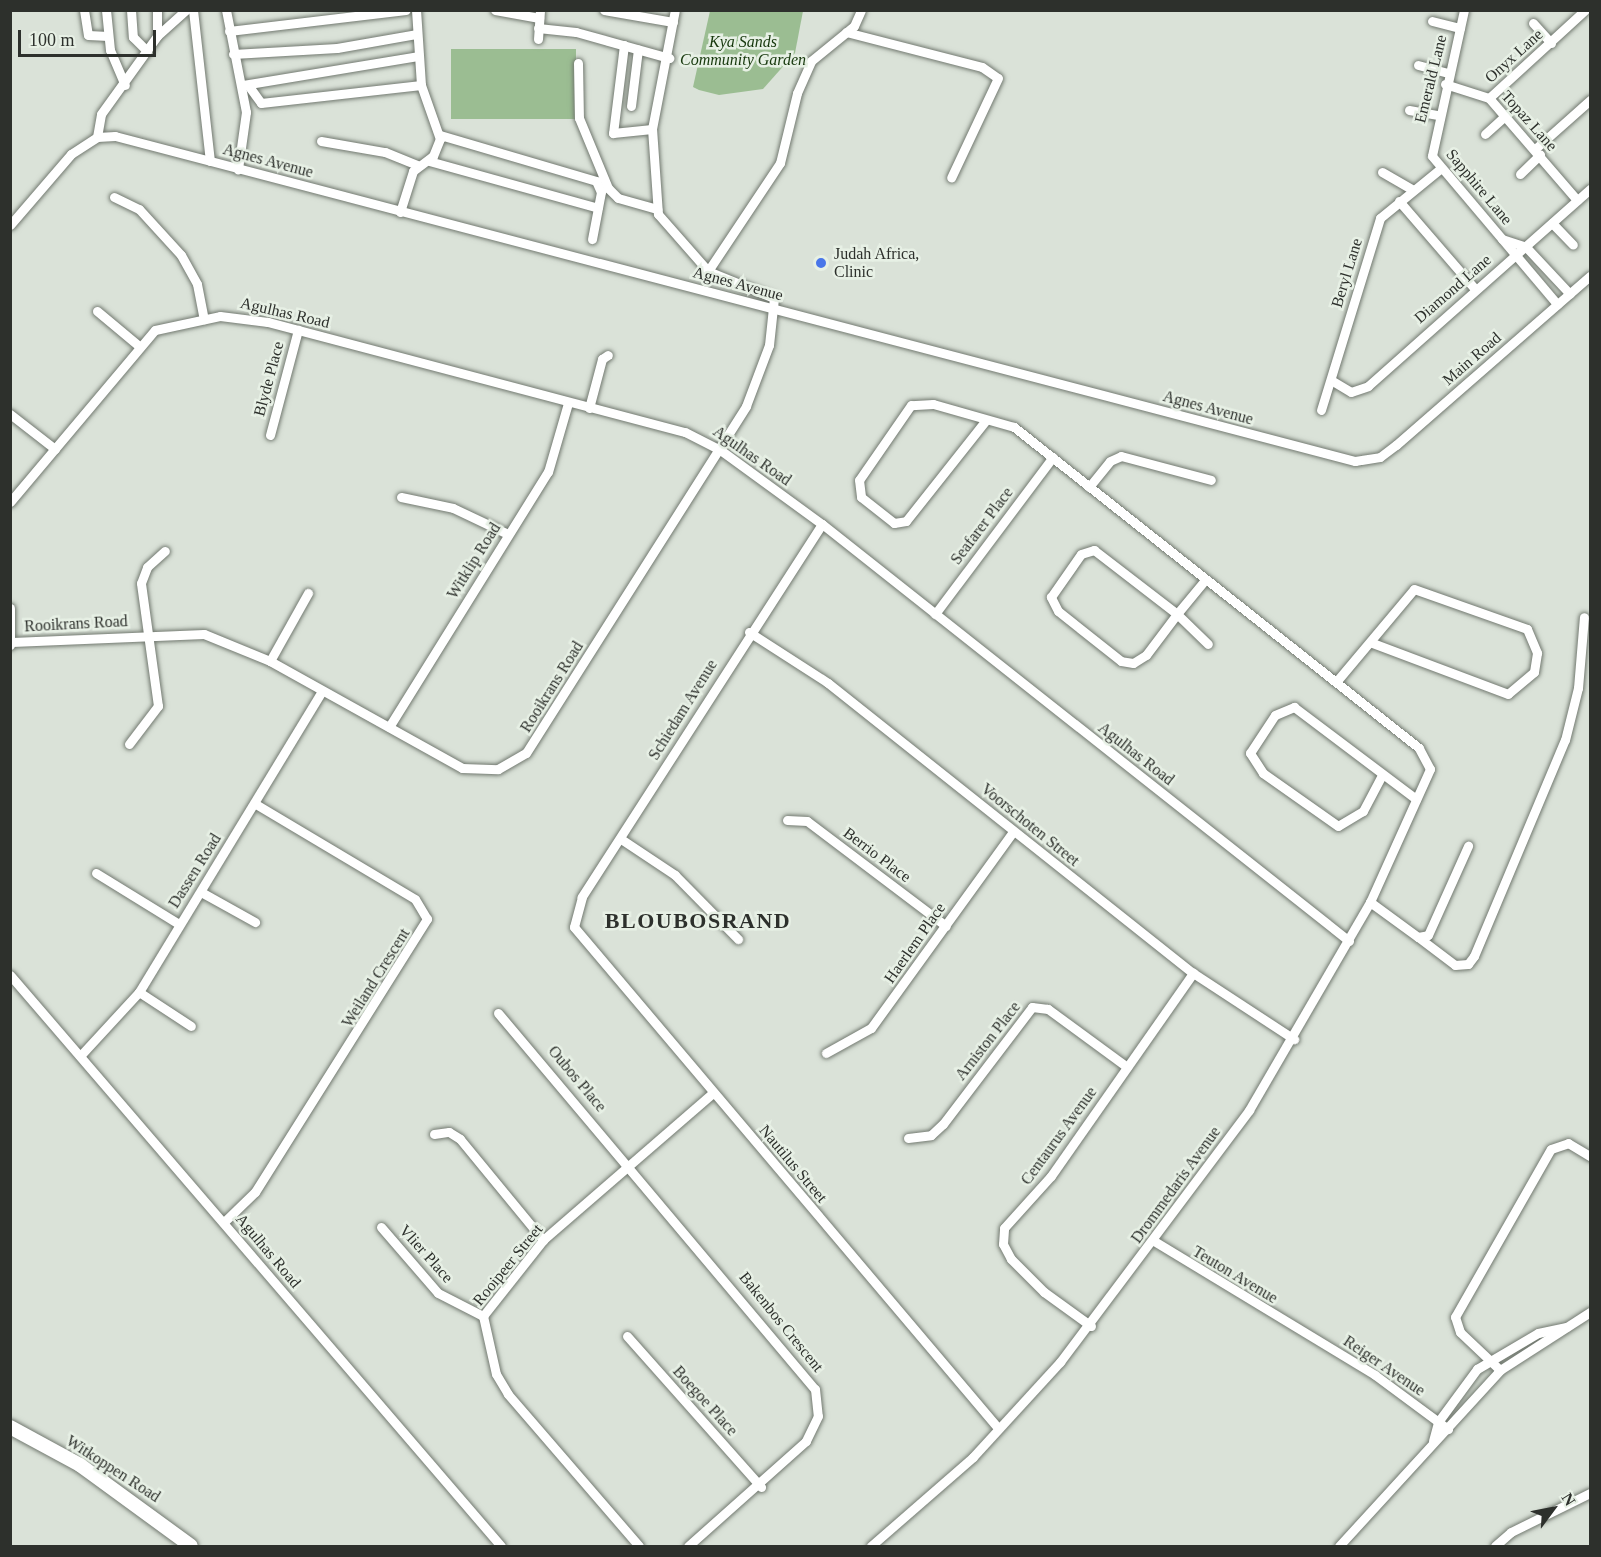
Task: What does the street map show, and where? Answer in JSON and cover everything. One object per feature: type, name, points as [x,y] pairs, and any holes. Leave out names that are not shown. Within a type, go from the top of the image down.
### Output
[{"type":"main road","name":"Witkoppen Road","points":[[10,1427],[80,1465],[191,1546]]},
{"type":"street","points":[[84,10],[88,35],[108,36]]},
{"type":"street","points":[[106,10],[108,36],[125,85]]},
{"type":"street","points":[[131,10],[133,37],[147,51]]},
{"type":"street","points":[[157,10],[157,36]]},
{"type":"street","points":[[10,225],[70,154],[97,136],[97,120],[125,85],[157,36],[186,10]]},
{"type":"street","points":[[193,10],[210,161]]},
{"type":"street","points":[[226,10],[233,54],[244,85],[246,112],[238,169]]},
{"type":"street","points":[[229,31],[406,10]]},
{"type":"street","points":[[416,10],[421,85],[440,135],[429,161]]},
{"type":"street","points":[[495,10],[540,14],[538,39]]},
{"type":"street","points":[[604,10],[672,22]]},
{"type":"street","points":[[675,10],[669,58],[652,129],[657,209],[676,241],[708,271],[771,296],[775,309]]},
{"type":"street","points":[[708,271],[780,163],[797,93],[811,61],[846,32],[861,10]]},
{"type":"street","name":"Emerald Lane","points":[[1432,156],[1437,116],[1464,10]]},
{"type":"street","name":"Onyx Lane","points":[[1489,98],[1585,10]]},
{"type":"street","points":[[1432,21],[1460,28]]},
{"type":"street","points":[[1533,23],[1551,43]]},
{"type":"street","points":[[538,28],[624,45],[669,58]]},
{"type":"street","points":[[846,32],[982,68],[998,78],[951,178]]},
{"type":"street","points":[[233,54],[336,48],[416,34]]},
{"type":"street","points":[[624,45],[613,133],[652,129]]},
{"type":"street","points":[[631,106],[638,49]]},
{"type":"street","points":[[244,85],[418,56]]},
{"type":"street","points":[[578,63],[579,118],[608,188],[618,198],[657,209]]},
{"type":"street","points":[[1418,64],[1448,73]]},
{"type":"street","name":"Topaz Lane","points":[[1446,84],[1489,98],[1538,152],[1577,200]]},
{"type":"street","points":[[244,85],[261,103],[421,85]]},
{"type":"street","points":[[1520,174],[1538,152],[1590,100]]},
{"type":"street","points":[[1409,110],[1437,116]]},
{"type":"street","points":[[1485,134],[1504,116]]},
{"type":"street","points":[[440,135],[596,181],[601,189],[592,239]]},
{"type":"street","name":"Agnes Avenue","points":[[97,136],[210,161],[1347,459],[1371,459]]},
{"type":"street","points":[[321,141],[385,152],[417,165],[429,161],[598,208]]},
{"type":"street","name":"Sapphire Lane","points":[[1432,156],[1440,169],[1502,238],[1513,257],[1557,304]]},
{"type":"street","points":[[400,212],[417,165]]},
{"type":"street","name":"Beryl Lane","points":[[1321,410],[1378,223],[1399,201],[1440,169]]},
{"type":"street","points":[[1382,172],[1413,190]]},
{"type":"street","name":"Diamond Lane","points":[[1331,380],[1351,392],[1363,390],[1474,288],[1526,247],[1577,200],[1589,192]]},
{"type":"street","points":[[114,197],[139,209],[181,255],[197,284],[204,319]]},
{"type":"street","points":[[1399,201],[1474,288]]},
{"type":"street","points":[[1552,223],[1573,245]]},
{"type":"street","name":"Sapphire Lane","points":[[1502,238],[1526,247],[1570,294]]},
{"type":"street","name":"Main Road","points":[[1371,459],[1396,446],[1590,276]]},
{"type":"street","name":"Rooikrans Road","points":[[11,644],[146,635],[204,634],[270,661],[466,770],[489,771],[520,758],[533,746],[720,449],[757,384],[775,309]]},
{"type":"street","points":[[97,311],[139,346]]},
{"type":"street","name":"Agulhas Road","points":[[10,502],[139,346],[163,326],[204,319],[237,316],[298,330],[685,432],[720,449],[822,524],[1349,941]]},
{"type":"street","name":"Blyde Place","points":[[270,435],[298,330]]},
{"type":"street","points":[[589,408],[602,359],[608,355]]},
{"type":"street","name":"Witklip Road","points":[[389,728],[548,472],[568,403]]},
{"type":"street","points":[[986,420],[906,521],[894,523],[861,497],[859,480],[910,405],[933,404],[1014,427],[1336,682],[1403,599],[1419,589],[1527,629],[1537,653],[1534,672],[1508,694],[1370,642]]},
{"type":"street","points":[[10,414],[55,449]]},
{"type":"street","points":[[1089,487],[1110,460],[1121,456],[1211,480]]},
{"type":"street","name":"Seafarer Place","points":[[935,614],[1053,457]]},
{"type":"street","points":[[401,497],[453,508],[508,534]]},
{"type":"street","name":"Schiedam Avenue","points":[[574,915],[749,632],[822,524]]},
{"type":"street","points":[[1205,580],[1177,614],[1146,656],[1127,663],[1058,611],[1052,592],[1081,554],[1094,550],[1177,614],[1208,645]]},
{"type":"street","points":[[129,744],[158,706],[146,635],[141,584],[165,551]]},
{"type":"street","points":[[270,661],[308,593]]},
{"type":"street","points":[[10,608],[11,644]]},
{"type":"street","points":[[1370,902],[1455,965],[1468,964],[1474,956],[1565,740],[1578,688],[1584,617]]},
{"type":"street","name":"Voorschoten Street","points":[[749,632],[828,683],[1193,973],[1294,1039]]},
{"type":"street","name":"Drommedaris Avenue","points":[[871,1546],[945,1484],[1091,1326],[1154,1241],[1294,1039],[1370,902],[1425,782],[1427,756],[1336,682]]},
{"type":"street","name":"Dassen Road","points":[[80,1056],[140,992],[179,924],[201,892],[322,691]]},
{"type":"street","points":[[1382,775],[1363,812],[1338,826],[1263,773],[1250,753],[1275,715],[1294,707],[1416,799]]},
{"type":"street","name":"Weiland Crescent","points":[[224,1222],[249,1200],[274,1164],[427,920],[415,899],[254,803]]},
{"type":"street","name":"Berrio Place","points":[[787,820],[803,819],[946,926]]},
{"type":"street","name":"Haerlem Place","points":[[826,1053],[871,1028],[1013,832]]},
{"type":"street","points":[[621,839],[675,875],[738,939]]},
{"type":"street","points":[[1418,937],[1437,927],[1468,846]]},
{"type":"street","points":[[96,873],[179,924]]},
{"type":"street","points":[[201,892],[255,922]]},
{"type":"street","name":"Nautilus Street","points":[[574,915],[582,941],[998,1428]]},
{"type":"street","name":"Centaurus Avenue","points":[[1091,1326],[1034,1283],[1004,1250],[1002,1235],[1127,1067],[1193,973]]},
{"type":"street","name":"Agulhas Road","points":[[10,975],[501,1546]]},
{"type":"street","points":[[140,992],[191,1026]]},
{"type":"street","name":"Arniston Place","points":[[908,1138],[931,1135],[943,1124],[1032,1007],[1048,1009],[1127,1067]]},
{"type":"street","name":"Oubos Place","points":[[498,1013],[630,1166]]},
{"type":"street","name":"Rooipeer Street","points":[[639,1546],[508,1394],[496,1374],[483,1316],[543,1240],[713,1093]]},
{"type":"street","points":[[434,1134],[449,1132],[460,1139],[543,1240]]},
{"type":"street","points":[[1500,1370],[1457,1328],[1459,1309],[1551,1149],[1568,1143],[1590,1156]]},
{"type":"street","name":"Bakenbos Crescent","points":[[630,1166],[815,1389],[818,1416],[811,1435],[761,1487],[688,1546]]},
{"type":"street","name":"Vlier Place","points":[[381,1227],[438,1293],[483,1316]]},
{"type":"street","name":"Teuton Avenue","points":[[1154,1241],[1301,1333]]},
{"type":"street","points":[[1339,1546],[1500,1370],[1590,1312]]},
{"type":"street","points":[[1433,1441],[1438,1422],[1472,1373],[1538,1333],[1566,1327]]},
{"type":"street","name":"Reiger Avenue","points":[[1301,1333],[1375,1375],[1448,1429]]},
{"type":"street","name":"Boegoe Place","points":[[627,1335],[761,1487]]},
{"type":"street","points":[[1495,1546],[1511,1532],[1590,1493]]},
{"type":"green space","name":"Kya Sands Community Garden","points":[[710,11],[803,11],[795,53],[763,89],[719,95],[699,90],[693,87]]},
{"type":"green space","points":[[451,49],[576,49],[576,119],[451,119]]},
{"type":"place","name":"Judah Africa, Clinic","points":[[821,263]]},
{"type":"district","name":"BLOUBOSRAND","points":[[698,921]]}]
